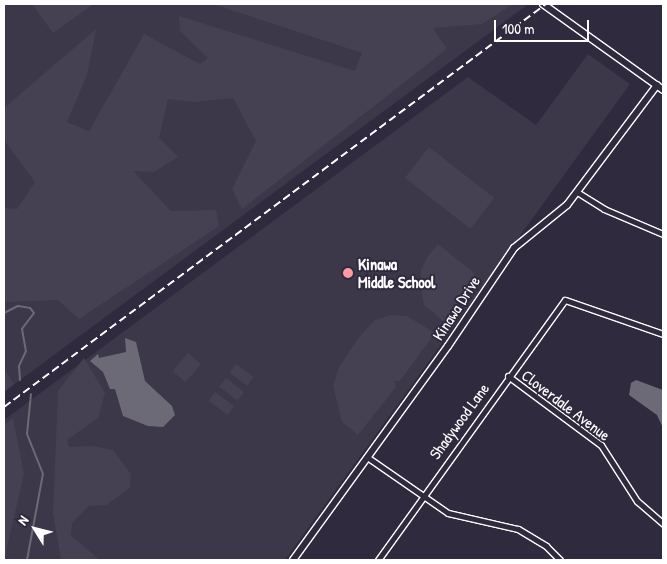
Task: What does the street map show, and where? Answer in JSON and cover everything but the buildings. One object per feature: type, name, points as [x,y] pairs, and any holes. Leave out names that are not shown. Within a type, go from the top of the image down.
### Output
[{"type":"street","points":[[543,4],[663,90]]},
{"type":"street","name":"Kinawa Drive","points":[[293,560],[514,248],[525,237],[555,217],[577,192],[657,85]]},
{"type":"street","points":[[577,192],[604,209],[663,234]]},
{"type":"street","name":"Shadywood Lane","points":[[378,560],[420,497],[565,300],[663,334]]},
{"type":"street","name":"Cloverdale Avenue","points":[[508,376],[601,445],[637,501],[663,524]]},
{"type":"street","points":[[367,457],[420,497],[448,513],[518,529],[537,540],[560,560]]},
{"type":"shaded area","points":[[4,4],[523,4],[526,6],[4,392]]},
{"type":"shaded area","points":[[32,4],[94,4],[53,33]]},
{"type":"shaded area","points":[[213,4],[513,4],[482,24],[433,28],[447,49],[242,209],[232,189],[256,141],[233,98],[194,102],[168,99],[159,138],[178,157],[154,172],[133,171],[171,211],[216,210],[219,226],[79,319],[58,300],[4,302],[4,208],[17,209],[35,182],[4,140],[4,108],[96,29],[87,75],[67,122],[89,131],[144,34],[200,64],[208,58],[180,31],[179,16],[355,71],[362,53]]},
{"type":"shaded area","name":"Kinawa Middle School","points":[[588,54],[630,84],[285,560],[4,560],[4,420],[468,77],[536,125]]},
{"type":"shaded area","points":[[429,147],[494,198],[470,229],[405,178]]},
{"type":"shaded area","points":[[438,244],[474,273],[474,279],[444,322],[424,305],[421,288],[421,270],[428,256]]},
{"type":"shaded area","points":[[392,315],[407,316],[435,333],[400,381],[395,381],[396,387],[358,435],[342,422],[333,386],[339,367],[359,337],[375,320]]},
{"type":"shaded area","points":[[125,338],[136,342],[145,381],[172,406],[175,415],[163,427],[148,426],[123,416],[115,389],[110,389],[103,372],[90,361],[98,354],[99,358],[126,352]]},
{"type":"shaded area","points":[[188,353],[201,364],[186,382],[173,371]]},
{"type":"shaded area","points":[[84,358],[105,393],[98,418],[67,440],[69,447],[92,446],[113,450],[131,474],[130,488],[106,505],[89,506],[72,523],[71,536],[100,560],[61,560],[53,513],[58,391]]},
{"type":"shaded area","points":[[236,364],[254,377],[247,386],[230,373]]},
{"type":"shaded area","points":[[4,369],[14,384],[4,392]]},
{"type":"shaded area","points":[[226,378],[244,392],[237,401],[219,387]]},
{"type":"shaded area","points":[[636,380],[663,390],[663,428],[657,415],[629,395],[631,383]]},
{"type":"shaded area","points":[[215,392],[234,406],[228,415],[209,401]]},
{"type":"shaded area","points":[[13,418],[24,474],[4,560],[4,425]]},
{"type":"waterway","points":[[4,313],[18,306],[30,308],[34,313],[22,329],[26,351],[19,366],[20,380]]},
{"type":"waterway","points":[[27,560],[43,474],[27,434],[31,394]]},
{"type":"railway","points":[[4,407],[546,4]]},
{"type":"place","name":"Kinawa Middle School","points":[[348,273]]}]
